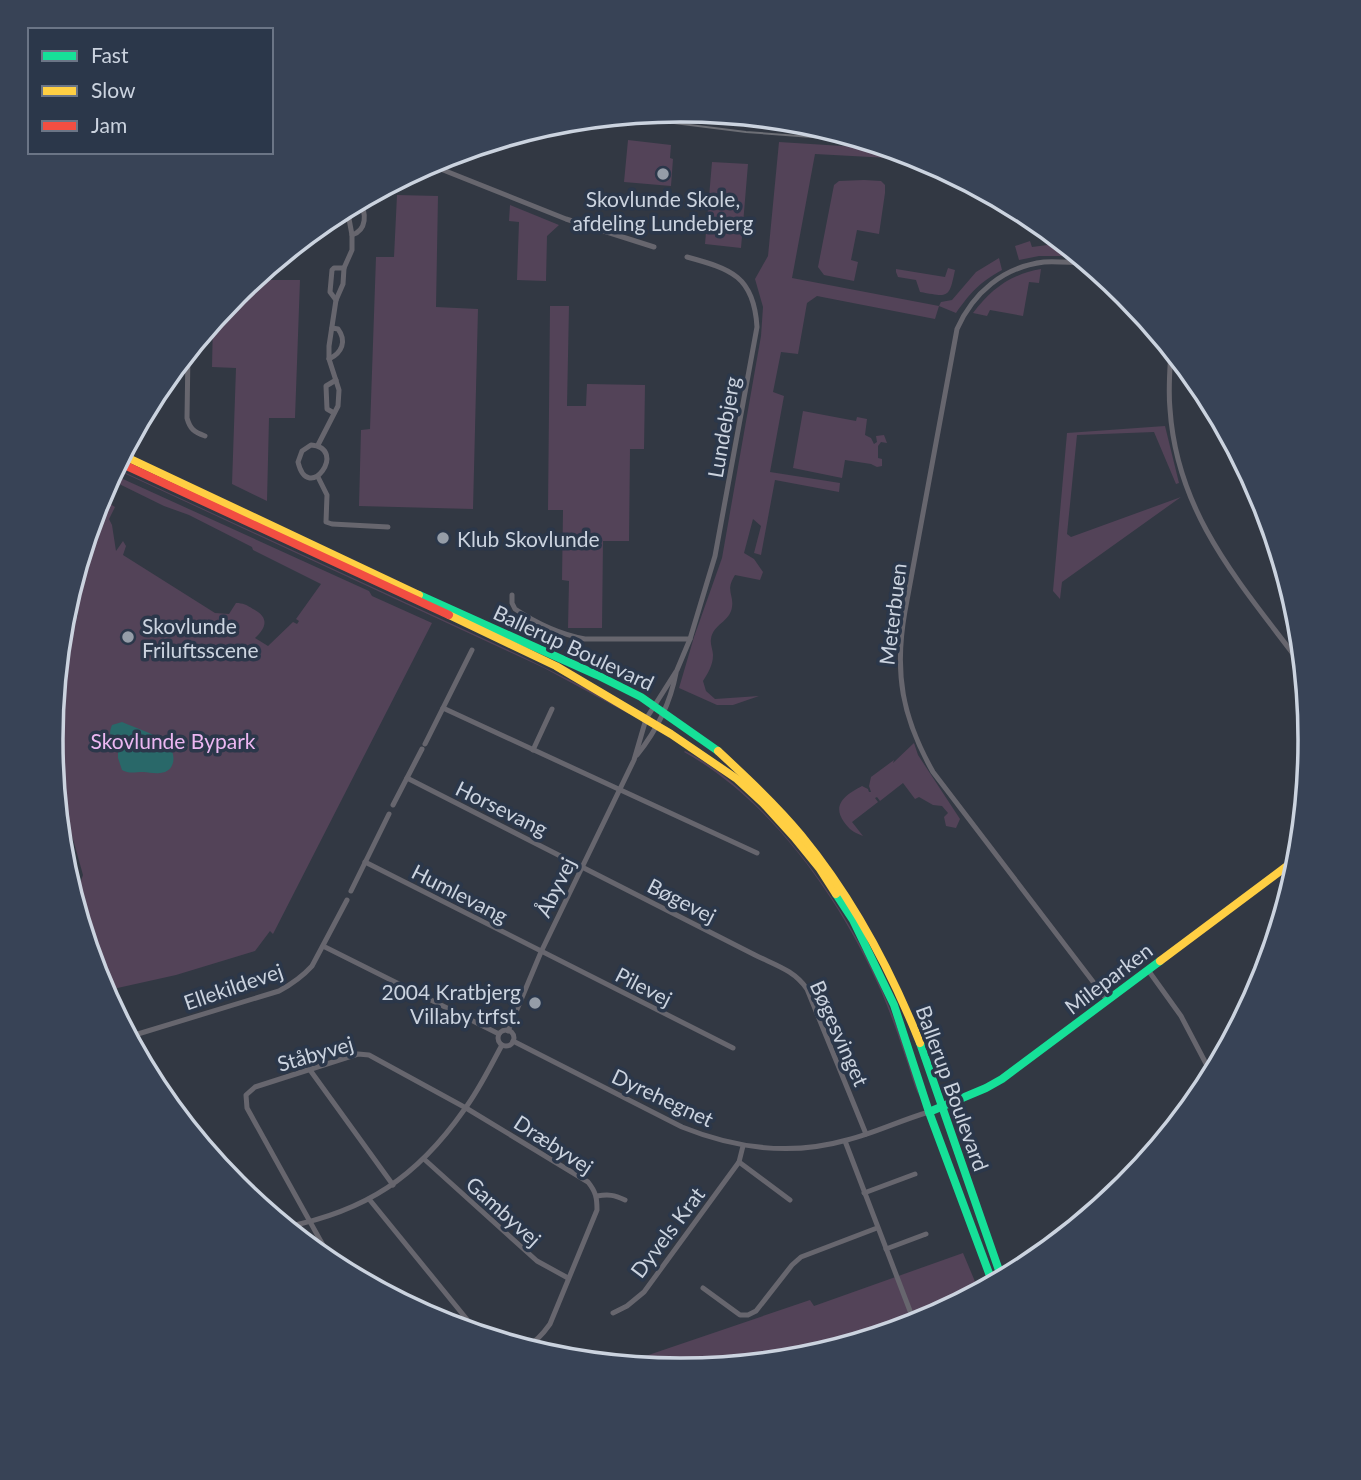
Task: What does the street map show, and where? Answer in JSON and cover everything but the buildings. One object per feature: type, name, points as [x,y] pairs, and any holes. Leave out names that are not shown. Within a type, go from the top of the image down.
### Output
[{"type":"street","points":[[444,170],[566,219],[654,247]]},
{"type":"street","points":[[352,235],[363,228],[364,210]]},
{"type":"street","points":[[318,445],[338,405],[338,390],[329,359],[329,346],[336,300],[343,284],[344,268],[350,257],[352,235],[349,219]]},
{"type":"street","name":"Lundebjerg","points":[[646,719],[677,670],[690,639],[715,556],[757,327],[756,308],[743,282],[721,266],[687,257]]},
{"type":"street","name":"Meterbuen","points":[[1072,263],[1029,265],[1000,276],[978,295],[961,318],[907,598],[900,645],[900,669],[910,724],[933,772],[1107,1000]]},
{"type":"street","points":[[336,300],[330,292],[332,271],[334,268],[344,268]]},
{"type":"street","points":[[329,359],[338,355],[341,350],[341,333],[332,328]]},
{"type":"street","points":[[1170,364],[1171,421],[1190,499],[1223,560],[1292,652]]},
{"type":"street","points":[[188,368],[187,418],[194,432],[205,436]]},
{"type":"street","points":[[334,413],[327,409],[326,386],[336,380]]},
{"type":"street","points":[[318,445],[326,455],[326,467],[318,477],[308,478],[299,468],[299,456],[307,447],[318,445]]},
{"type":"street","name":"Ballerup Boulevard","points":[[131,459],[597,675],[655,705],[715,749],[746,777],[799,832],[825,865],[884,961],[903,1001],[943,1106],[999,1269]]},
{"type":"street","name":"Ballerup Boulevard","points":[[127,466],[531,653],[658,726],[746,787],[794,837],[820,869],[853,920],[894,1005],[929,1112],[990,1275]]},
{"type":"street","points":[[318,477],[327,495],[326,522],[388,527]]},
{"type":"street","points":[[512,595],[515,609],[569,636],[585,639],[690,639]]},
{"type":"street","points":[[393,805],[472,650]]},
{"type":"street","name":"Lundebjerg","points":[[658,726],[665,713],[677,670]]},
{"type":"street","points":[[443,708],[757,853]]},
{"type":"street","points":[[533,750],[552,709]]},
{"type":"street","name":"Åbyvej","points":[[634,760],[646,719]]},
{"type":"street","name":"Åbyvej","points":[[508,1031],[541,952],[634,760],[658,726]]},
{"type":"street","name":"Horsevang","points":[[407,778],[583,867]]},
{"type":"street","points":[[351,891],[389,814]]},
{"type":"street","name":"Humlevang","points":[[365,862],[541,952]]},
{"type":"street","name":"Bøgevej","points":[[583,867],[766,961]]},
{"type":"street","name":"Mileparken","points":[[929,1112],[1002,1079],[1284,868]]},
{"type":"street","name":"Ellekildevej","points":[[138,1034],[279,991],[304,975],[347,900]]},
{"type":"street","points":[[323,946],[499,1034]]},
{"type":"street","name":"Pilevej","points":[[541,952],[733,1048]]},
{"type":"street","name":"Bøgesvinget","points":[[766,961],[782,967],[807,989],[866,1134]]},
{"type":"street","points":[[1148,970],[1181,1016],[1206,1064]]},
{"type":"street","points":[[503,1030],[508,1031],[513,1035],[513,1041],[509,1045],[502,1045],[498,1040],[499,1034],[503,1030]]},
{"type":"street","name":"Dyrehegnet","points":[[513,1041],[681,1127],[743,1146],[805,1148],[845,1141],[929,1112]]},
{"type":"street","points":[[298,1224],[341,1212],[369,1199],[393,1185],[424,1160],[466,1108],[502,1045]]},
{"type":"street","name":"Ståbyvej","points":[[309,1222],[247,1108],[246,1095],[255,1087],[358,1054],[369,1055],[466,1108]]},
{"type":"street","points":[[310,1070],[393,1185]]},
{"type":"street","name":"Dræbyvej","points":[[466,1108],[588,1182],[597,1196],[614,1195],[625,1200]]},
{"type":"street","points":[[845,1141],[911,1313]]},
{"type":"street","name":"Dyvels Krat","points":[[613,1313],[644,1292],[739,1161],[743,1146]]},
{"type":"street","name":"Gambyvej","points":[[424,1160],[537,1261],[568,1278]]},
{"type":"street","points":[[739,1161],[790,1200]]},
{"type":"street","points":[[864,1193],[915,1174]]},
{"type":"street","points":[[536,1340],[544,1334],[550,1324],[597,1210],[597,1196]]},
{"type":"street","points":[[369,1199],[467,1319]]},
{"type":"street","points":[[309,1222],[320,1241]]},
{"type":"street","points":[[703,1288],[740,1315],[748,1315],[756,1311],[801,1257],[877,1228]]},
{"type":"street","points":[[886,1249],[926,1234]]},
{"type":"green space","points":[[628,140],[671,145],[671,186],[624,182]]},
{"type":"green space","points":[[779,142],[848,146],[879,155],[886,158],[815,154],[792,278],[939,306],[935,319],[817,296],[807,303],[798,354],[781,352],[773,392],[784,396],[770,472],[840,483],[839,492],[775,480],[761,555],[754,553],[761,526],[753,519],[744,553],[754,559],[763,572],[760,580],[735,575],[730,592],[731,612],[712,634],[712,662],[703,681],[706,691],[715,699],[759,696],[733,705],[717,705],[679,688],[722,558],[761,336],[763,307],[755,279],[768,256]]},
{"type":"green space","points":[[712,162],[748,164],[741,248],[705,244]]},
{"type":"green space","points":[[839,181],[881,181],[885,185],[879,234],[857,230],[851,260],[858,262],[854,281],[824,275],[818,267],[834,185]]},
{"type":"green space","points":[[397,195],[438,196],[436,307],[478,309],[473,509],[359,506],[361,430],[370,429],[376,257],[394,257]]},
{"type":"green space","points":[[510,205],[559,225],[547,236],[546,281],[517,280],[519,222],[509,221]]},
{"type":"green space","points":[[1030,241],[1032,247],[1049,245],[1063,256],[1039,256],[1019,260],[1015,246]]},
{"type":"green space","points":[[999,258],[1002,270],[976,288],[956,313],[939,306],[941,302],[952,300],[976,272]]},
{"type":"green space","points":[[948,268],[955,270],[949,291],[942,295],[920,292],[916,280],[898,277],[896,272],[896,269],[945,277]]},
{"type":"green space","points":[[1041,269],[1039,283],[1029,282],[1023,316],[990,310],[987,316],[973,313],[1002,284]]},
{"type":"green space","points":[[269,280],[300,280],[295,418],[269,418],[267,501],[232,484],[236,368],[212,367],[213,337],[244,303]]},
{"type":"green space","points":[[550,306],[569,306],[567,406],[586,406],[587,384],[645,385],[644,449],[630,449],[629,541],[603,541],[602,628],[568,628],[569,581],[562,580],[563,510],[548,510]]},
{"type":"green space","points":[[803,411],[856,421],[857,417],[867,419],[865,435],[871,438],[874,444],[877,442],[876,436],[884,435],[887,443],[881,442],[878,446],[878,458],[882,459],[882,466],[845,460],[842,478],[793,468]]},
{"type":"green space","points":[[1165,426],[1179,483],[1176,484],[1154,432],[1077,435],[1067,534],[1071,537],[1181,497],[1062,582],[1060,599],[1053,591],[1067,433]]},
{"type":"green space","points":[[125,472],[519,655],[602,696],[630,713],[544,668]]},
{"type":"green space","name":"Skovlunde Bypark","points":[[122,478],[369,591],[372,596],[432,623],[273,934],[270,931],[255,951],[176,975],[116,988],[96,938],[80,883],[83,875],[68,821],[63,740],[68,659],[75,620],[84,580],[110,504],[115,507],[109,519],[116,551],[123,541],[126,546],[123,555],[215,613],[229,614],[236,603],[245,604],[258,612],[265,622],[255,638],[268,646],[293,622],[297,624],[299,621],[296,619],[321,584],[189,515],[119,484]]},
{"type":"green space","points":[[914,743],[918,755],[960,819],[956,828],[946,826],[944,817],[948,813],[942,806],[933,805],[919,797],[915,799],[903,783],[880,801],[875,798],[878,802],[852,822],[863,836],[852,831],[840,816],[842,800],[862,786],[871,792],[871,777],[894,760],[893,763]]},
{"type":"green space","points":[[685,751],[719,772],[759,807],[791,842],[831,897],[866,955],[880,986],[894,1018],[919,1096],[881,991],[846,922],[824,888],[774,825],[746,797]]},
{"type":"green space","points":[[963,1253],[975,1282],[879,1325],[801,1346],[721,1356],[645,1356],[810,1300],[814,1306]]},
{"type":"shaded area","points":[[122,722],[163,740],[172,752],[172,766],[165,772],[158,773],[122,770],[118,748],[110,732],[112,725]]},
{"type":"tram line","points":[[670,122],[813,137]]},
{"type":"traffic: fast","points":[[419,595],[641,697],[718,751]]},
{"type":"traffic: fast","points":[[836,894],[853,920],[894,1005],[929,1112],[990,1275]]},
{"type":"traffic: fast","points":[[929,1112],[1002,1079],[1160,961]]},
{"type":"traffic: fast","points":[[920,1043],[999,1269]]},
{"type":"traffic: slow","points":[[131,459],[419,595]]},
{"type":"traffic: slow","points":[[449,615],[556,666],[671,734],[737,779],[794,837],[836,894]]},
{"type":"traffic: slow","points":[[718,751],[791,824],[837,883],[883,961],[920,1043]]},
{"type":"traffic: slow","points":[[1160,961],[1284,868]]},
{"type":"traffic: jam","points":[[127,466],[449,615]]},
{"type":"place","name":"Skovlunde Skole, afdeling Lundebjerg","points":[[663,174]]},
{"type":"place","name":"Klub Skovlunde","points":[[443,538]]},
{"type":"place","name":"Skovlunde Friluftsscene","points":[[128,637]]},
{"type":"place","name":"2004 Kratbjerg Villaby trfst.","points":[[535,1003]]}]
